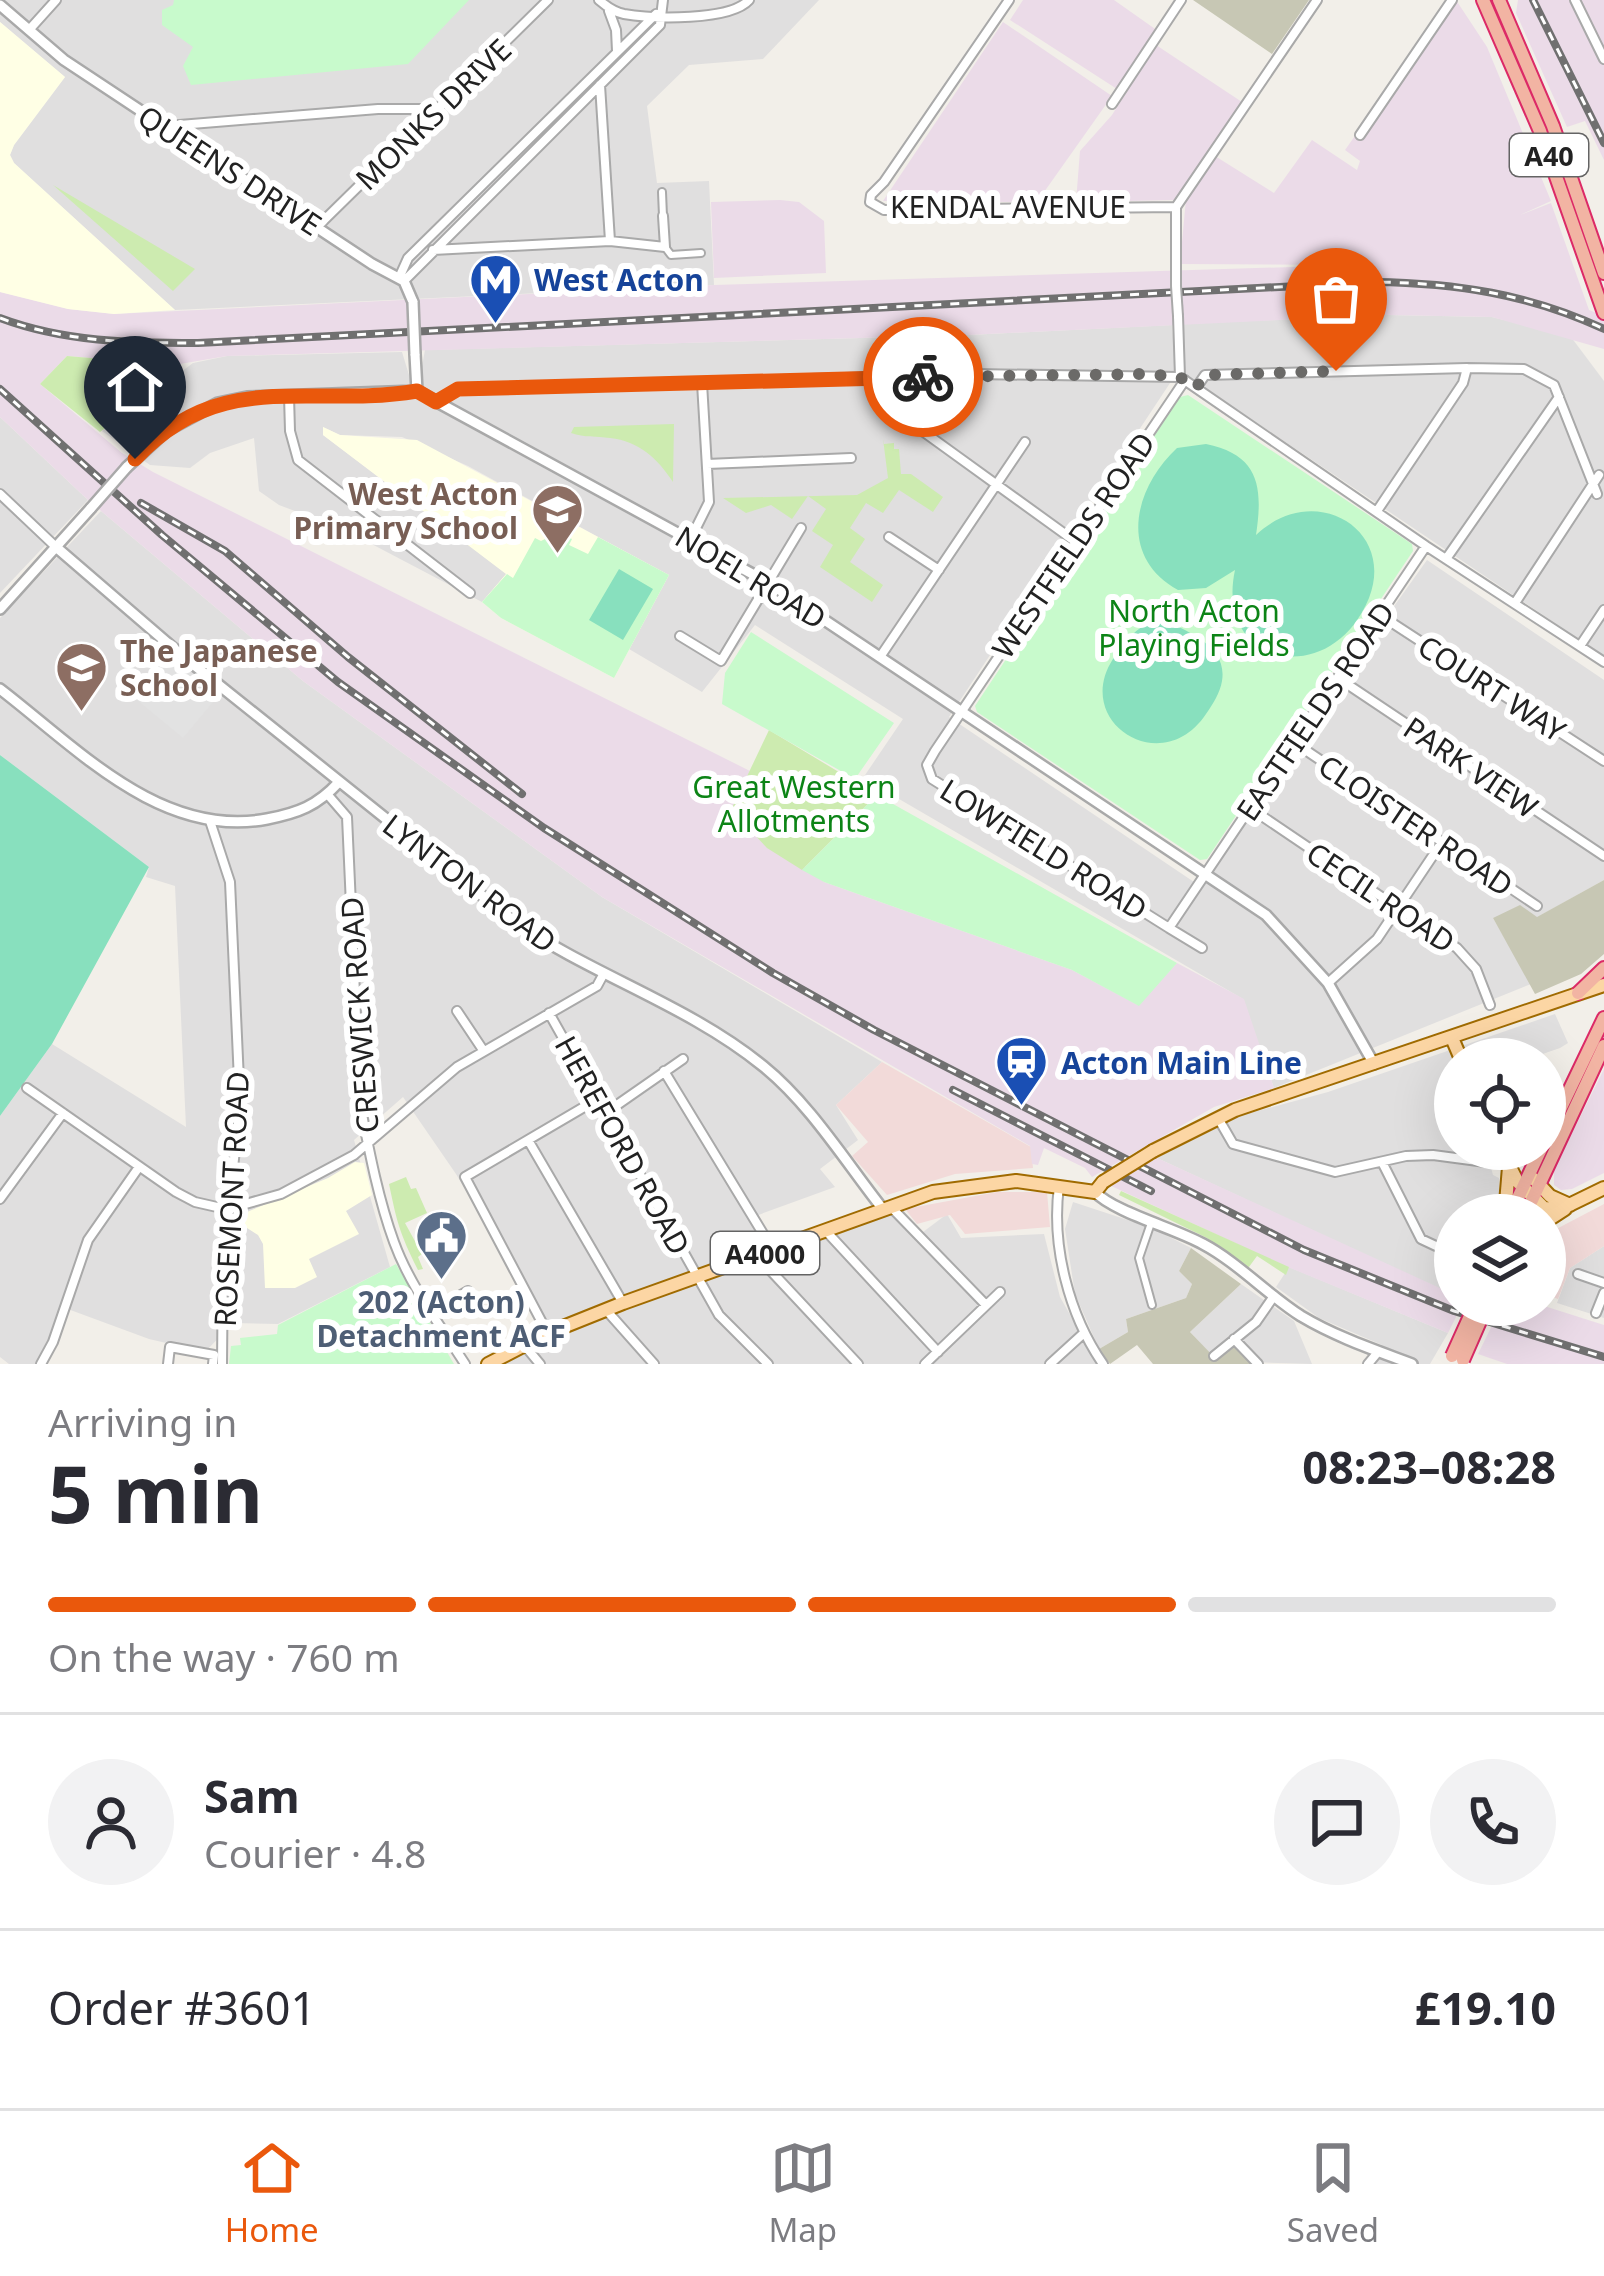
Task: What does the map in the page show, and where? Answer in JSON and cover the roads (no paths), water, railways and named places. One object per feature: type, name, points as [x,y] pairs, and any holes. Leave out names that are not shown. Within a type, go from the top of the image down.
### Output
[{"type":"highway","name":"A40","points":[[1489,0],[1553,126],[1604,273]]},
{"type":"highway","name":"A40","points":[[1489,0],[1604,313]]},
{"type":"highway","points":[[1578,994],[1604,968]]},
{"type":"highway","points":[[1566,1097],[1604,1018]]},
{"type":"highway","points":[[1527,1194],[1538,1185],[1604,1046]]},
{"type":"highway","points":[[1527,1194],[1530,1172]]},
{"type":"highway","points":[[1456,1361],[1468,1326]]},
{"type":"highway","points":[[1456,1361],[1475,1326]]},
{"type":"main road","points":[[1452,1038],[1604,985]]},
{"type":"main road","points":[[1099,1187],[1217,1117],[1434,1044]]},
{"type":"main road","points":[[1510,1170],[1527,1194]]},
{"type":"main road","points":[[1530,1172],[1556,1200],[1571,1205]]},
{"type":"main road","name":"A4000","points":[[488,1364],[606,1309],[886,1207],[976,1184],[1016,1180],[1099,1187]]},
{"type":"main road","points":[[1566,1208],[1604,1188]]},
{"type":"main road","points":[[1566,1206],[1571,1205]]},
{"type":"street","points":[[29,30],[56,0]]},
{"type":"street","name":"MONKS DRIVE","points":[[317,227],[548,0]]},
{"type":"street","points":[[402,279],[660,25],[663,0]]},
{"type":"street","points":[[602,2],[619,14],[722,14],[741,9],[749,0]]},
{"type":"street","name":"KENDAL AVENUE","points":[[1009,0],[870,202],[884,210],[1176,207]]},
{"type":"street","points":[[1112,104],[1181,0]]},
{"type":"street","points":[[1317,0],[1176,207],[1178,316],[1186,377],[1426,547],[1604,662]]},
{"type":"street","points":[[1575,0],[1604,59]]},
{"type":"street","points":[[1360,135],[1454,1]]},
{"type":"street","points":[[602,2],[611,14],[617,51]]},
{"type":"street","name":"QUEENS DRIVE","points":[[0,5],[64,60],[402,279]]},
{"type":"street","points":[[402,279],[408,258],[660,14]]},
{"type":"street","points":[[601,68],[609,76]]},
{"type":"street","points":[[600,85],[610,242]]},
{"type":"street","points":[[165,127],[377,109],[440,109]]},
{"type":"street","points":[[662,192],[665,248],[671,255],[701,254]]},
{"type":"street","points":[[431,250],[610,242],[665,248]]},
{"type":"street","points":[[0,609],[127,467],[166,431],[218,403],[417,391],[412,292],[402,279]]},
{"type":"street","points":[[1376,511],[1463,383],[1467,368]]},
{"type":"street","points":[[436,402],[458,389],[1467,368],[1533,372],[1547,379],[1559,397],[1596,478],[1597,494]]},
{"type":"street","points":[[1196,388],[1205,375]]},
{"type":"street","points":[[912,377],[918,427],[1076,542]]},
{"type":"street","name":"WESTFIELDS ROAD","points":[[963,711],[1186,377]]},
{"type":"street","points":[[690,539],[709,502],[703,383]]},
{"type":"street","name":"NOEL ROAD","points":[[417,391],[769,583],[1276,923],[1328,983],[1374,1064]]},
{"type":"street","points":[[289,396],[290,431],[298,460],[470,593]]},
{"type":"street","points":[[1446,559],[1559,397]]},
{"type":"street","points":[[880,657],[1025,442]]},
{"type":"street","points":[[707,464],[851,458]]},
{"type":"street","points":[[1515,603],[1596,478]]},
{"type":"street","points":[[0,494],[56,547]]},
{"type":"street","points":[[680,636],[722,661],[801,528]]},
{"type":"street","points":[[889,537],[939,570]]},
{"type":"street","name":"LYNTON ROAD","points":[[56,547],[515,922],[603,975],[689,1017],[768,1069],[886,1207]]},
{"type":"street","name":"EASTFIELDS ROAD","points":[[1205,874],[1426,547]]},
{"type":"street","points":[[1580,646],[1604,610]]},
{"type":"street","name":"COURT WAY","points":[[1380,615],[1604,761]]},
{"type":"street","name":"PARK VIEW","points":[[1338,678],[1604,856]]},
{"type":"street","points":[[0,689],[138,793],[160,806],[210,821],[260,820],[292,813],[319,803],[339,782]]},
{"type":"street","name":"LOWFIELD ROAD","points":[[963,711],[927,765],[932,779],[1169,928],[1205,874]]},
{"type":"street","name":"CLOISTER ROAD","points":[[1294,743],[1537,906]]},
{"type":"street","name":"CRESWICK ROAD","points":[[328,795],[347,817],[360,1104],[368,1145],[394,1244],[465,1364]]},
{"type":"street","name":"CECIL ROAD","points":[[1250,808],[1467,957],[1490,1005]]},
{"type":"street","name":"ROSEMONT ROAD","points":[[210,821],[230,882],[240,1103],[221,1283],[218,1364]]},
{"type":"street","points":[[1328,983],[1377,939],[1442,842]]},
{"type":"street","points":[[1169,928],[1202,949]]},
{"type":"street","points":[[27,1088],[195,1202],[252,1203],[281,1194],[368,1145],[431,1088],[483,1050],[597,986],[603,975]]},
{"type":"street","points":[[457,1011],[483,1050]]},
{"type":"street","name":"HEREFORD ROAD","points":[[549,1013],[719,1315],[769,1364]]},
{"type":"street","points":[[604,1114],[682,1059]]},
{"type":"street","points":[[664,1071],[773,1250]]},
{"type":"street","points":[[548,1333],[465,1178],[596,1100]]},
{"type":"street","points":[[0,1198],[62,1113]]},
{"type":"street","points":[[1217,1117],[1230,1142],[1335,1172],[1434,1155]]},
{"type":"street","points":[[528,1141],[622,1303]]},
{"type":"street","points":[[1382,1162],[1421,1239],[1434,1245]]},
{"type":"street","points":[[40,1364],[53,1342],[88,1240],[139,1167]]},
{"type":"street","points":[[1059,1186],[1056,1203],[1064,1274],[1084,1333],[1103,1364]]},
{"type":"street","points":[[1099,1187],[1107,1204],[1206,1245],[1324,1328],[1412,1364]]},
{"type":"street","points":[[886,1207],[986,1305]]},
{"type":"street","points":[[1152,1305],[1139,1258],[1153,1220]]},
{"type":"street","points":[[824,1230],[938,1352]]},
{"type":"street","points":[[757,1256],[858,1364]]},
{"type":"street","points":[[1578,1274],[1604,1282]]},
{"type":"street","points":[[431,1312],[468,1291]]},
{"type":"street","points":[[925,1364],[1000,1292]]},
{"type":"street","points":[[1596,1313],[1604,1294]]},
{"type":"street","points":[[1214,1356],[1256,1322],[1274,1296]]},
{"type":"street","points":[[606,1309],[654,1364]]},
{"type":"street","points":[[1050,1364],[1084,1333]]},
{"type":"street","points":[[1234,1339],[1258,1364]]},
{"type":"street","points":[[524,1345],[540,1364]]},
{"type":"street","points":[[168,1364],[170,1347],[214,1354],[218,1364]]},
{"type":"street","points":[[1368,1364],[1378,1352]]},
{"type":"railway","points":[[1533,0],[1604,143]]},
{"type":"railway","points":[[0,318],[73,336],[198,343],[1374,282],[1492,293],[1548,307],[1604,329]]},
{"type":"railway","points":[[0,389],[162,535],[338,682],[544,828],[773,973],[874,1030],[1304,1250],[1454,1311],[1604,1357]]},
{"type":"railway","points":[[141,503],[225,551],[348,657],[522,794]]},
{"type":"railway","points":[[953,1090],[1151,1191]]},
{"type":"place","name":"West Acton","points":[[495,325]]},
{"type":"place","name":"West Acton Primary School","points":[[557,556]]},
{"type":"place","name":"The Japanese School","points":[[81,713]]},
{"type":"place","name":"Acton Main Line","points":[[1022,1108]]},
{"type":"place","name":"202 (Acton) Detachment ACF","points":[[441,1282]]},
{"type":"park label","name":"North Acton Playing Fields","points":[[1194,627]]},
{"type":"park label","name":"Great Western Allotments","points":[[794,803]]}]
